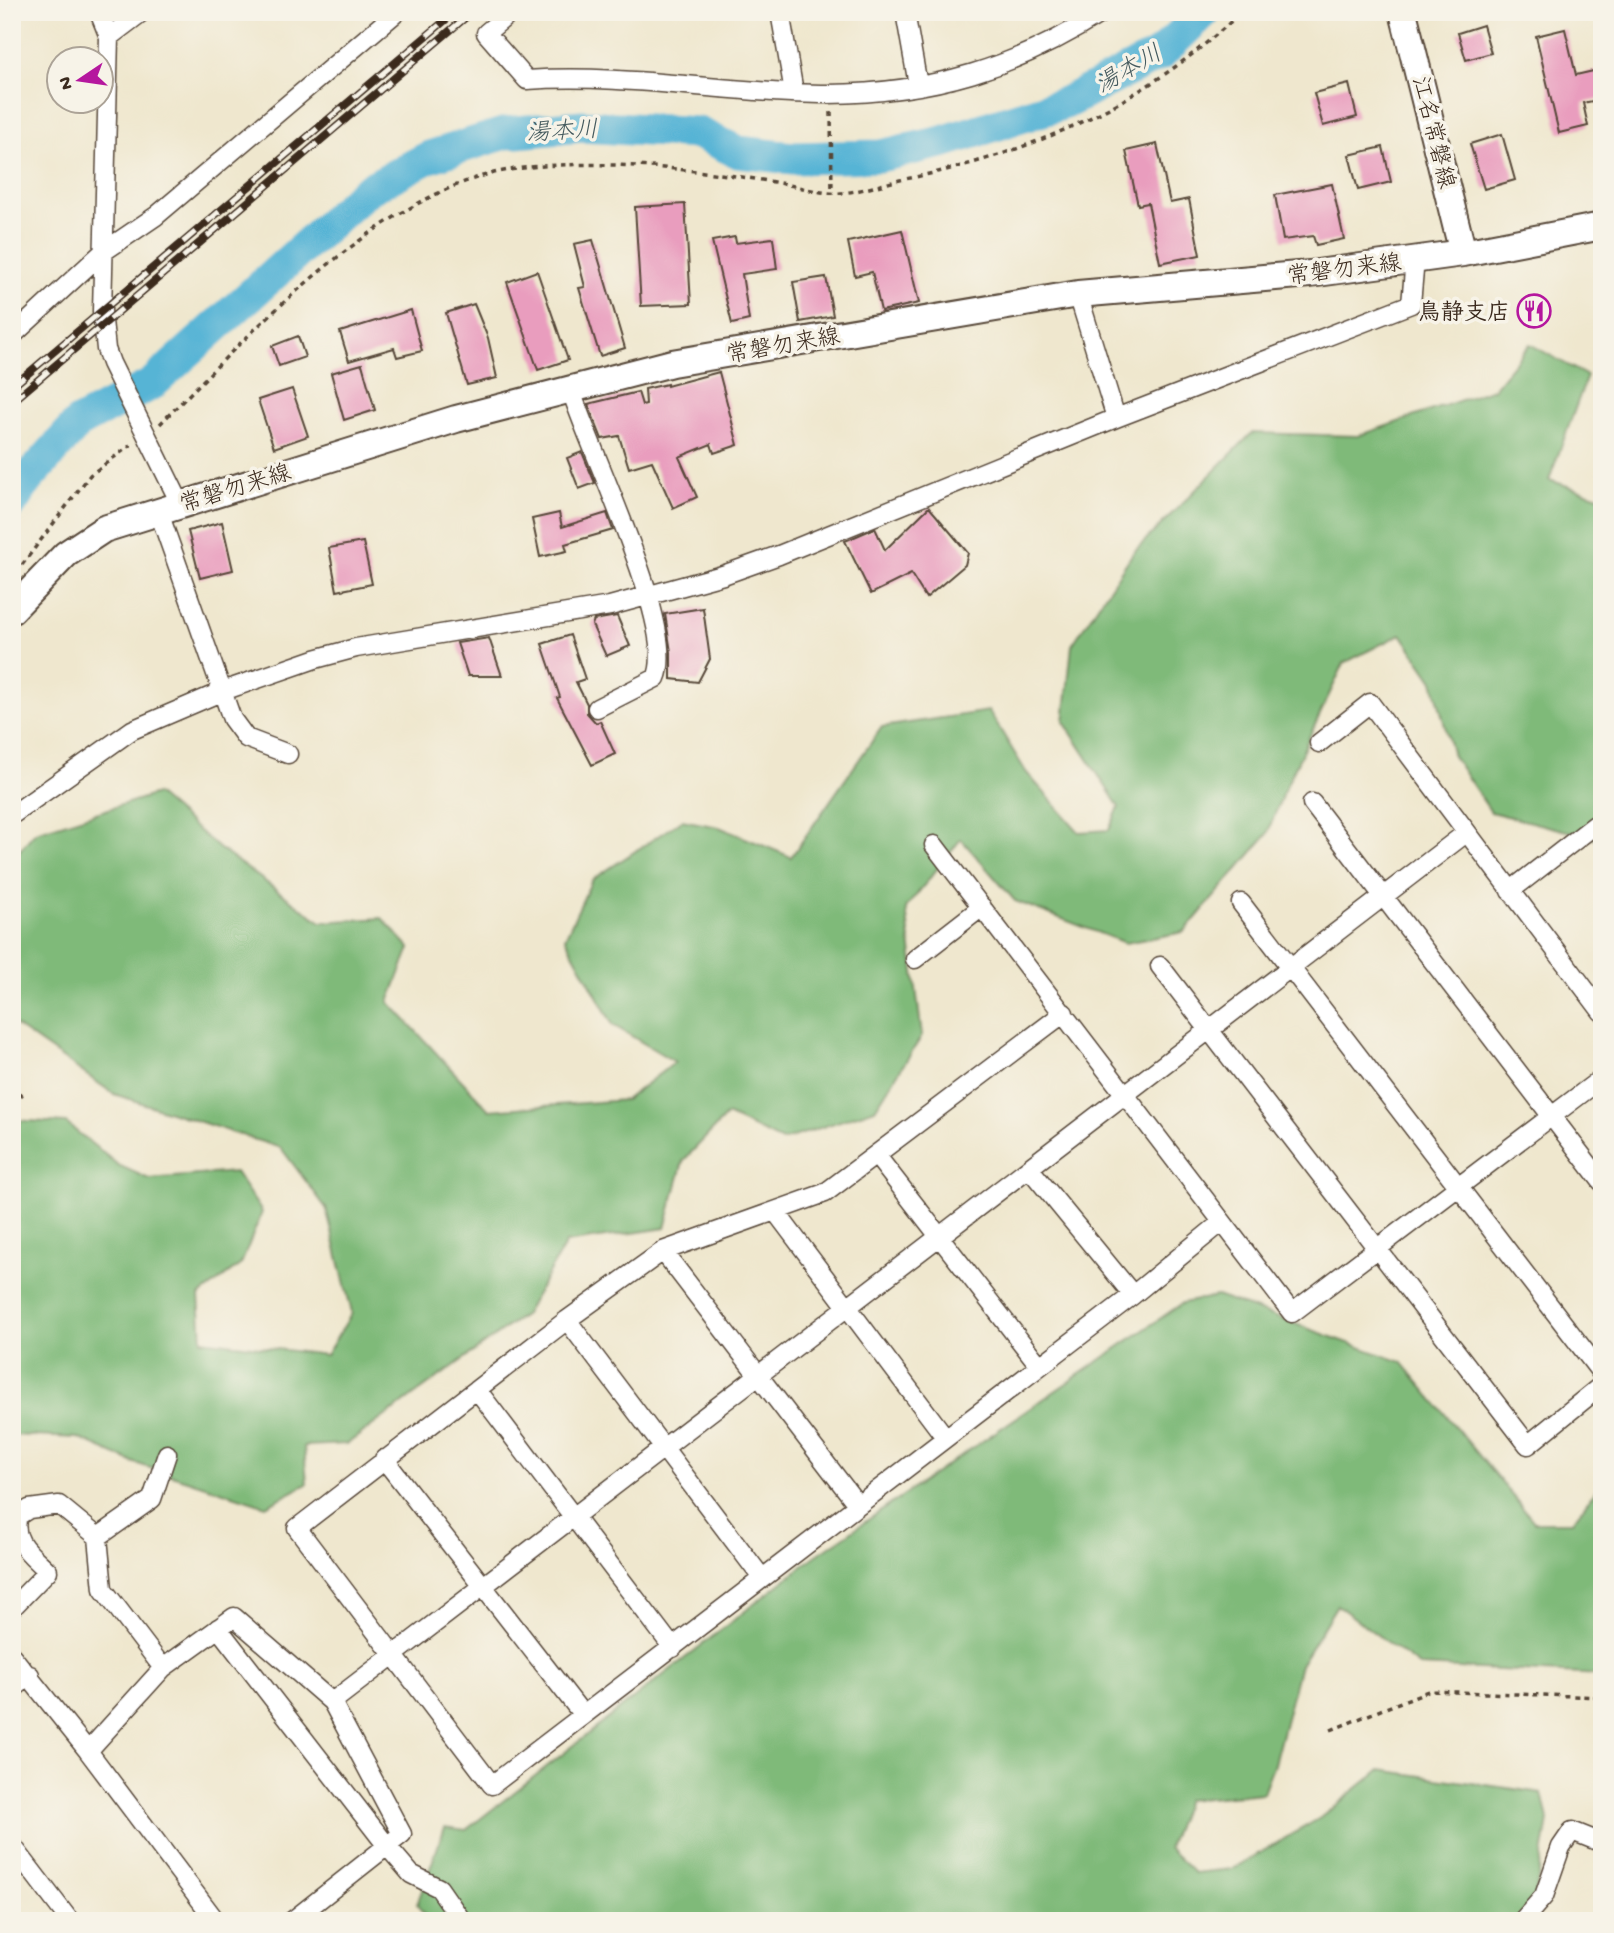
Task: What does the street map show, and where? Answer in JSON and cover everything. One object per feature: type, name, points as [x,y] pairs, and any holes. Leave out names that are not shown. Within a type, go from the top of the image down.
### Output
[{"type":"main road","name":"江名常磐線","points":[[1403,12],[1463,253]]},
{"type":"main road","name":"常磐勿来線","points":[[12,610],[66,554],[104,529],[570,387],[672,363],[1078,294],[1310,274],[1463,253],[1602,226]]},
{"type":"street","points":[[99,12],[109,37],[102,311],[106,349],[147,435],[232,719],[246,737],[288,754]]},
{"type":"street","points":[[109,37],[142,12]]},
{"type":"street","points":[[12,336],[103,252],[156,216],[397,12]]},
{"type":"street","points":[[511,12],[486,33],[527,80],[604,78],[830,94],[952,80],[1010,63],[1059,41],[1103,12]]},
{"type":"street","points":[[780,12],[794,92]]},
{"type":"street","points":[[905,12],[918,85]]},
{"type":"street","points":[[12,816],[132,730],[223,691],[314,659],[356,648],[556,616],[650,596],[779,555],[1116,418],[1411,304],[1415,259]]},
{"type":"street","points":[[1078,294],[1116,418]]},
{"type":"street","points":[[570,387],[580,422],[650,596],[661,656],[656,678],[597,708]]},
{"type":"street","points":[[1320,743],[1370,703],[1602,1012]]},
{"type":"street","points":[[1312,803],[1602,1182]]},
{"type":"street","points":[[1510,891],[1595,825],[1602,833]]},
{"type":"street","points":[[332,1702],[1466,834]]},
{"type":"street","points":[[934,845],[1292,1313],[1602,1078]]},
{"type":"street","points":[[1241,903],[1602,1374]]},
{"type":"street","points":[[915,960],[982,907]]},
{"type":"street","points":[[1160,966],[1528,1444],[1602,1385]]},
{"type":"street","points":[[1063,1013],[825,1193],[663,1251],[384,1459],[297,1528],[492,1784],[1133,1295],[1222,1222]]},
{"type":"street","points":[[876,1155],[1039,1365]]},
{"type":"street","points":[[1029,1168],[1133,1295]]},
{"type":"street","points":[[775,1211],[945,1437]]},
{"type":"street","points":[[663,1251],[857,1504]]},
{"type":"street","points":[[567,1321],[762,1578]]},
{"type":"street","points":[[478,1391],[673,1648]]},
{"type":"street","points":[[98,1537],[152,1499],[167,1454]]},
{"type":"street","points":[[384,1459],[583,1715]]},
{"type":"street","points":[[12,1608],[48,1571],[18,1541],[15,1526],[18,1516],[29,1509],[59,1505],[98,1537],[103,1589],[163,1668]]},
{"type":"street","points":[[88,1751],[163,1668],[234,1617],[332,1702],[402,1834],[292,1921]]},
{"type":"street","points":[[218,1628],[387,1846],[411,1874],[439,1888],[462,1921]]},
{"type":"street","points":[[12,1656],[30,1675],[216,1921]]},
{"type":"street","points":[[12,1690],[30,1675]]},
{"type":"street","points":[[1522,1921],[1544,1896],[1561,1847],[1572,1831],[1602,1843]]},
{"type":"street","points":[[12,1845],[70,1921]]},
{"type":"path","points":[[21,567],[90,475],[111,457],[147,435],[234,349],[324,271],[407,209],[478,177],[557,164],[663,169],[766,180],[832,194],[961,169],[1087,121],[1179,66],[1241,12]]},
{"type":"path","points":[[831,104],[832,194]]},
{"type":"path","points":[[12,1086],[24,1098]]},
{"type":"path","points":[[1331,1730],[1428,1691],[1602,1696]]},
{"type":"green space","points":[[1530,344],[1587,376],[1549,480],[1602,497],[1602,840],[1491,812],[1453,756],[1433,681],[1401,634],[1344,663],[1283,793],[1267,835],[1184,932],[1125,943],[1015,901],[961,839],[906,908],[922,1036],[875,1109],[782,1141],[727,1115],[683,1161],[665,1228],[566,1243],[525,1314],[347,1444],[304,1446],[307,1484],[266,1506],[132,1462],[78,1438],[12,1435],[12,1120],[66,1123],[118,1165],[149,1179],[235,1172],[262,1212],[241,1264],[199,1296],[202,1340],[326,1355],[352,1313],[326,1208],[281,1148],[114,1094],[12,1023],[12,859],[35,832],[156,794],[220,849],[321,922],[382,918],[410,948],[389,1002],[489,1110],[625,1100],[675,1062],[613,1025],[565,938],[592,880],[682,820],[719,827],[791,857],[882,727],[989,711],[1026,772],[1079,832],[1109,830],[1119,807],[1064,722],[1072,645],[1133,553],[1252,433],[1358,436],[1493,389]]},
{"type":"green space","points":[[1217,1296],[1402,1362],[1534,1522],[1572,1522],[1602,1482],[1602,1675],[1419,1666],[1337,1605],[1300,1665],[1274,1764],[1263,1793],[1186,1800],[1168,1848],[1194,1873],[1232,1869],[1320,1818],[1380,1770],[1542,1793],[1548,1820],[1531,1921],[428,1921],[417,1904],[445,1827],[466,1830],[814,1557],[1183,1303]]},
{"type":"building","points":[[1483,25],[1491,53],[1466,60],[1458,33]]},
{"type":"building","points":[[1565,29],[1576,75],[1602,69],[1602,99],[1583,103],[1588,126],[1559,133],[1536,36]]},
{"type":"building","points":[[1349,84],[1357,117],[1323,126],[1314,93]]},
{"type":"building","points":[[1502,134],[1515,180],[1484,189],[1470,144]]},
{"type":"building","points":[[1157,144],[1170,203],[1189,199],[1200,255],[1160,263],[1148,203],[1138,205],[1126,151]]},
{"type":"building","points":[[1383,147],[1391,182],[1358,190],[1349,155]]},
{"type":"building","points":[[1332,184],[1344,239],[1316,245],[1313,236],[1283,240],[1275,195]]},
{"type":"building","points":[[685,204],[691,304],[641,306],[635,207]]},
{"type":"building","points":[[902,230],[919,303],[881,311],[872,272],[855,276],[848,242]]},
{"type":"building","points":[[735,237],[736,243],[773,238],[777,269],[742,274],[749,320],[732,324],[712,241]]},
{"type":"building","points":[[593,240],[625,348],[600,356],[579,288],[585,287],[574,244]]},
{"type":"building","points":[[537,271],[568,360],[538,370],[507,282]]},
{"type":"building","points":[[826,277],[833,316],[800,322],[793,282]]},
{"type":"building","points":[[474,304],[488,338],[497,378],[467,385],[446,313]]},
{"type":"building","points":[[411,310],[422,351],[397,357],[394,348],[349,361],[340,332]]},
{"type":"building","points":[[298,336],[305,357],[279,366],[272,346]]},
{"type":"building","points":[[362,364],[375,410],[344,420],[331,373]]},
{"type":"building","points":[[719,372],[738,445],[714,453],[711,444],[679,457],[697,497],[673,508],[652,461],[629,468],[619,436],[602,439],[588,404],[638,392],[642,405],[646,404],[645,389]]},
{"type":"building","points":[[292,389],[308,436],[274,448],[258,400]]},
{"type":"building","points":[[582,452],[595,483],[579,489],[567,458]]},
{"type":"building","points":[[929,507],[968,553],[965,565],[926,598],[911,574],[871,594],[845,541],[875,528],[885,550]]},
{"type":"building","points":[[559,513],[562,527],[607,513],[613,530],[565,544],[567,551],[540,557],[532,519]]},
{"type":"building","points":[[222,522],[233,570],[200,578],[188,531]]},
{"type":"building","points":[[363,542],[372,584],[337,591],[329,548]]},
{"type":"building","points":[[703,608],[710,659],[698,682],[671,679],[671,652],[665,614]]},
{"type":"building","points":[[617,616],[630,646],[606,656],[592,625],[594,620]]},
{"type":"building","points":[[570,635],[585,679],[576,682],[587,704],[587,713],[596,723],[600,721],[615,754],[592,765],[557,698],[560,697],[542,644]]},
{"type":"building","points":[[489,638],[502,676],[468,676],[457,643]]},
{"type":"waterway","name":"湯本川","points":[[12,503],[27,480],[78,423],[152,384],[367,190],[429,157],[506,133],[582,126],[698,133],[738,152],[793,158],[880,156],[942,142],[1065,103],[1160,54],[1204,12]]},
{"type":"railway","points":[[12,387],[455,12]]},
{"type":"railway","points":[[12,402],[472,12]]},
{"type":"place","name":"鳥静支店","points":[[1534,311]]}]
